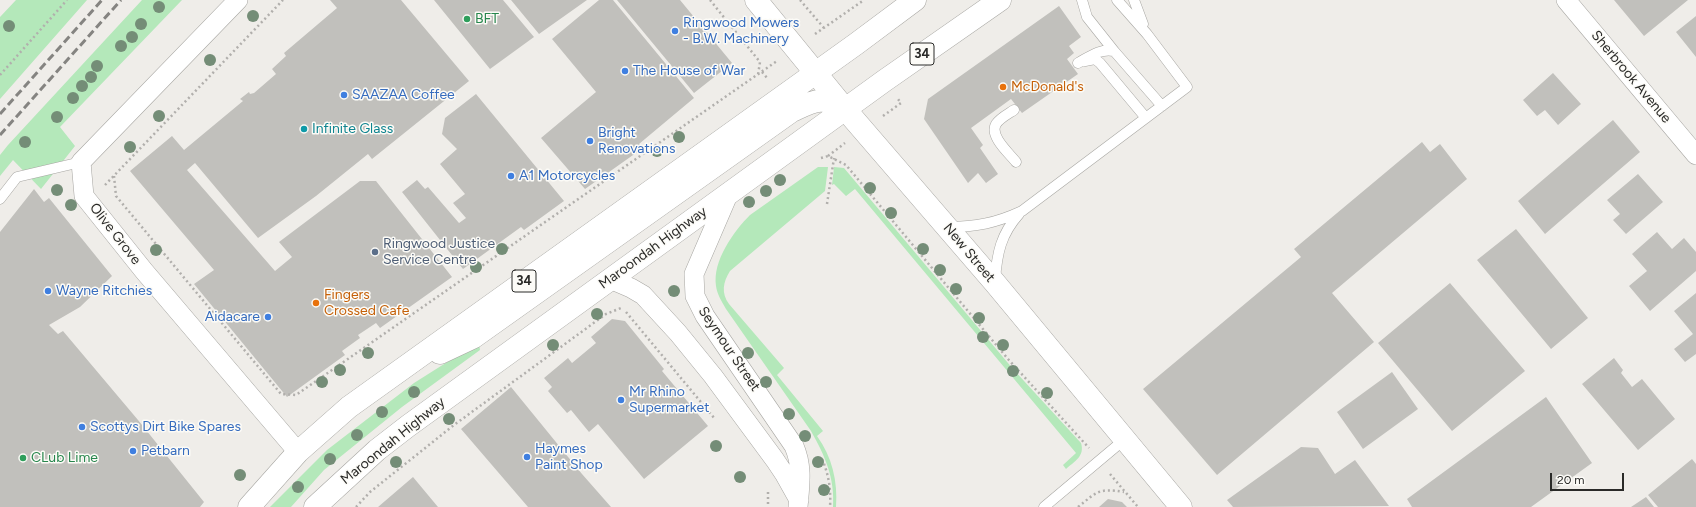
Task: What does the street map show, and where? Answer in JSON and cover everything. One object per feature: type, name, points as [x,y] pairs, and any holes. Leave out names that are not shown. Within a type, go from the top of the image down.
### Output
[{"type":"main road","name":"New Street","points":[[756,0],[845,109],[995,283],[1181,507]]},
{"type":"main road","name":"34","points":[[249,507],[298,452],[348,407],[815,73],[914,0]]},
{"type":"main road","name":"Maroondah Highway","points":[[315,507],[347,476],[402,430],[845,109],[1000,0]]},
{"type":"main road","points":[[392,375],[474,337],[792,111],[816,100],[834,103],[845,109]]},
{"type":"street","points":[[81,162],[238,0]]},
{"type":"street","name":"Sherbrook Avenue","points":[[1566,0],[1696,155]]},
{"type":"street","name":"Olive Grove","points":[[81,162],[84,196],[144,270],[298,452]]},
{"type":"street","name":"Seymour Street","points":[[728,195],[694,274],[695,296],[706,316],[794,446],[800,458],[801,471],[798,504]]},
{"type":"street","name":"Seymour Street","points":[[610,279],[643,295],[678,333],[714,376],[785,475],[798,504]]},
{"type":"lane","points":[[1082,0],[1087,17],[1114,51],[1162,106]]},
{"type":"lane","points":[[947,227],[969,227],[988,224],[1022,211],[1187,87],[1147,34],[1117,0]]},
{"type":"lane","points":[[1134,0],[1147,34]]},
{"type":"lane","points":[[1114,51],[1099,51],[1078,63],[1095,59],[1100,63],[1146,118]]},
{"type":"lane","points":[[1014,110],[996,124],[995,130],[997,138],[1016,162]]},
{"type":"lane","points":[[0,199],[17,177],[81,162]]},
{"type":"lane","points":[[995,283],[997,261],[1005,232],[1022,211]]},
{"type":"lane","points":[[1044,507],[1125,439]]},
{"type":"path","points":[[0,75],[67,0]]},
{"type":"path","points":[[116,173],[284,0]]},
{"type":"path","points":[[710,0],[760,62],[758,75]]},
{"type":"path","points":[[800,0],[824,28],[864,0]]},
{"type":"path","points":[[114,176],[116,196],[281,394],[296,395],[762,72]]},
{"type":"path","points":[[818,159],[828,156],[846,165],[1008,359],[1138,507]]},
{"type":"path","points":[[827,204],[834,158]]},
{"type":"path","points":[[356,507],[370,492],[454,425],[606,314],[622,308],[716,421]]},
{"type":"path","points":[[821,458],[826,469],[831,490],[830,507]]},
{"type":"path","points":[[767,489],[768,507]]},
{"type":"path","points":[[1078,507],[1094,494],[1106,489],[1125,492]]},
{"type":"green space","points":[[16,0],[87,0],[0,99],[0,17]]},
{"type":"green space","points":[[142,0],[182,0],[60,127],[75,146],[41,189],[13,160],[0,176],[0,155],[8,145]]},
{"type":"green space","points":[[818,167],[828,167],[825,191],[730,271],[724,283],[724,292],[726,300],[729,304],[784,368],[777,375],[823,431],[817,436],[827,452],[833,470],[836,488],[836,507],[833,507],[831,477],[825,458],[816,440],[726,309],[716,286],[717,267],[726,247],[737,229],[750,215]]},
{"type":"green space","points":[[834,167],[844,168],[1013,369],[1081,443],[1082,451],[1080,455],[1076,461],[1066,469],[1063,465],[1076,453],[855,189],[846,196],[834,184],[832,185]]},
{"type":"green space","points":[[479,342],[480,350],[402,407],[324,470],[291,507],[270,507],[327,450],[414,383]]},
{"type":"building","points":[[330,0],[401,0],[469,81],[372,159],[368,154],[316,196],[258,238],[195,163],[187,170],[275,271],[292,257],[279,242],[360,181],[376,181],[452,277],[380,328],[376,323],[358,335],[360,338],[342,351],[345,355],[287,397],[194,284],[214,270],[130,171],[172,136],[184,150],[243,101],[240,99],[249,92],[250,94],[254,93],[276,74],[272,69],[286,56],[284,53],[337,8]]},
{"type":"building","points":[[434,0],[503,0],[534,37],[490,69]]},
{"type":"building","points":[[511,0],[587,0],[539,34]]},
{"type":"building","name":"The House of War","points":[[599,0],[613,0],[694,98],[639,144],[643,148],[585,189],[541,138],[596,92],[552,39]]},
{"type":"building","name":"Ringwood Mowers - B.W. Machinery","points":[[617,0],[680,0],[732,63],[694,93]]},
{"type":"building","points":[[1614,0],[1688,0],[1644,36]]},
{"type":"building","name":"McDonald's","points":[[1059,6],[1081,37],[1069,46],[1074,53],[1067,59],[1078,74],[1022,113],[1011,99],[971,128],[983,145],[980,148],[998,174],[986,183],[978,173],[968,183],[924,119],[928,99]]},
{"type":"building","points":[[1696,16],[1696,57],[1676,32]]},
{"type":"building","points":[[1553,73],[1581,104],[1558,125],[1545,110],[1537,116],[1523,100]]},
{"type":"building","points":[[476,94],[564,201],[524,230],[521,227],[463,269],[402,192],[417,180],[425,189],[428,187],[459,223],[466,218],[453,203],[465,194],[440,164],[457,149],[442,134],[445,118]]},
{"type":"building","points":[[1613,120],[1640,152],[1545,234],[1518,201]]},
{"type":"building","points":[[1422,142],[1430,152],[1440,144],[1467,179],[1332,293],[1374,342],[1217,475],[1143,389],[1301,257],[1294,249]]},
{"type":"building","points":[[1638,174],[1663,202],[1626,234],[1613,220],[1620,214],[1607,200]]},
{"type":"building","points":[[34,189],[44,202],[49,198],[112,276],[80,307],[49,325],[58,334],[63,331],[138,420],[204,502],[200,507],[0,507],[0,232]]},
{"type":"building","points":[[1516,229],[1588,318],[1551,349],[1477,260]]},
{"type":"building","points":[[1657,232],[1672,249],[1684,238],[1696,252],[1696,271],[1650,311],[1629,286],[1647,271],[1632,254]]},
{"type":"building","points":[[1450,283],[1525,371],[1452,431],[1378,343]]},
{"type":"building","points":[[1696,293],[1696,354],[1685,362],[1674,349],[1693,334],[1674,311]]},
{"type":"building","name":"Mr Rhino Supermarket","points":[[612,319],[625,321],[664,369],[662,371],[708,426],[644,479],[598,424],[589,432],[571,410],[567,413],[548,391],[552,387],[544,378],[568,358],[572,363],[596,343],[591,337]]},
{"type":"building","points":[[1614,358],[1623,370],[1621,373],[1632,387],[1642,379],[1675,419],[1638,450],[1582,384]]},
{"type":"building","points":[[1392,372],[1418,409],[1363,449],[1337,412]]},
{"type":"building","name":"Haymes Paint Shop","points":[[511,387],[611,507],[528,507],[461,429]]},
{"type":"building","points":[[1546,397],[1592,463],[1531,507],[1412,507],[1407,499]]},
{"type":"building","points":[[1301,447],[1318,448],[1335,474],[1355,460],[1389,506],[1233,507],[1227,500]]},
{"type":"building","points":[[1692,459],[1696,464],[1696,507],[1658,507],[1648,495]]},
{"type":"building","points":[[413,477],[438,507],[378,507]]},
{"type":"building","points":[[1646,497],[1654,507],[1631,507]]},
{"type":"building","points":[[1108,499],[1122,502],[1127,507],[1099,507]]},
{"type":"railway","points":[[0,114],[102,0]]},
{"type":"railway","points":[[0,135],[121,0]]},
{"type":"place","name":"BFT","points":[[467,19]]},
{"type":"place","name":"Ringwood Mowers - B.W. Machinery","points":[[675,31]]},
{"type":"place","name":"The House of War","points":[[625,71]]},
{"type":"place","name":"McDonald's","points":[[1003,87]]},
{"type":"place","name":"SAAZAA Coffee","points":[[344,95]]},
{"type":"place","name":"Infinite Glass","points":[[304,129]]},
{"type":"place","name":"Bright Renovations","points":[[590,141]]},
{"type":"place","name":"A1 Motorcycles","points":[[511,176]]},
{"type":"place","name":"Ringwood Justice Service Centre","points":[[375,252]]},
{"type":"place","name":"Wayne Ritchies","points":[[48,291]]},
{"type":"place","name":"Fingers Crossed Cafe","points":[[316,303]]},
{"type":"place","name":"Aidacare","points":[[268,317]]},
{"type":"place","name":"Mr Rhino Supermarket","points":[[621,400]]},
{"type":"place","name":"Scottys Dirt Bike Spares","points":[[82,427]]},
{"type":"place","name":"Petbarn","points":[[133,451]]},
{"type":"place","name":"Haymes Paint Shop","points":[[527,457]]},
{"type":"place","name":"CLub Lime","points":[[23,458]]}]
